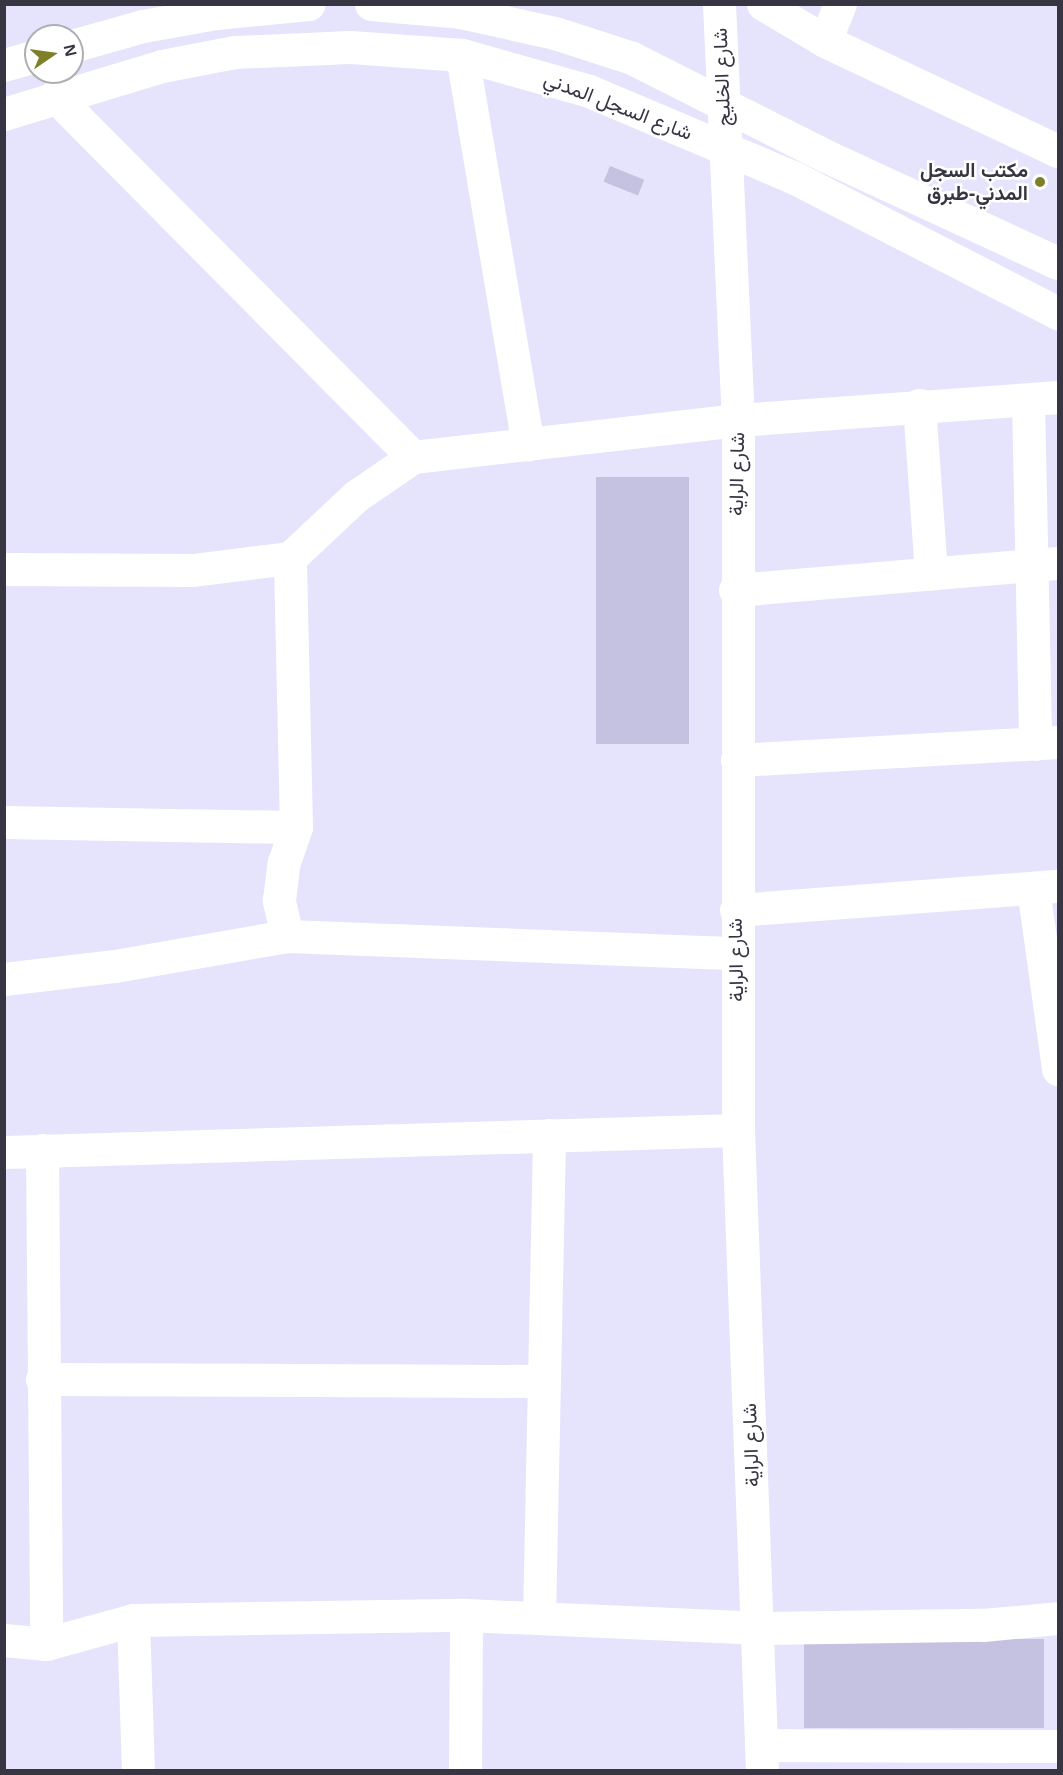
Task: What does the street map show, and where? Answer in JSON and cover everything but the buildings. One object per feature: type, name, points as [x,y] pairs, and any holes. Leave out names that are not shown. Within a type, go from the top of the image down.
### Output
[{"type":"street","points":[[84,43],[214,9],[309,4]]},
{"type":"street","points":[[370,4],[463,8],[555,33],[632,58],[724,102],[826,156],[1059,263]]},
{"type":"street","name":"شارع الخليج","points":[[719,4],[725,149]]},
{"type":"street","points":[[763,4],[825,41],[1059,152]]},
{"type":"street","points":[[825,41],[840,4]]},
{"type":"street","name":"شارع السجل المدني","points":[[4,114],[55,96],[162,66],[292,46],[462,55],[590,91],[725,149],[838,199],[1059,313]]},
{"type":"street","points":[[462,55],[528,444]]},
{"type":"street","points":[[4,66],[24,60]]},
{"type":"street","points":[[55,96],[412,457]]},
{"type":"street","name":"شارع الراية","points":[[725,149],[738,420],[735,590],[738,1131],[761,1758]]},
{"type":"street","points":[[4,568],[193,570],[290,558],[356,496],[412,457],[738,420],[919,405],[1043,399],[1047,743],[737,760]]},
{"type":"street","points":[[919,405],[931,574]]},
{"type":"street","points":[[287,936],[279,900],[284,862],[296,827],[290,558]]},
{"type":"street","points":[[735,590],[1045,565]]},
{"type":"street","points":[[4,822],[296,827]]},
{"type":"street","points":[[736,910],[1046,887],[1059,1069]]},
{"type":"street","points":[[4,979],[126,965],[287,936],[736,953]]},
{"type":"street","points":[[4,1152],[42,1149],[738,1131]]},
{"type":"street","points":[[539,1618],[549,1135]]},
{"type":"street","points":[[42,1149],[42,1379],[46,1644]]},
{"type":"street","points":[[42,1379],[544,1381]]},
{"type":"street","points":[[4,1640],[46,1644],[133,1620],[466,1615],[758,1628],[983,1625],[1059,1618]]},
{"type":"street","points":[[465,1770],[466,1615]]},
{"type":"street","points":[[133,1620],[138,1770]]},
{"type":"street","points":[[761,1758],[1059,1746]]},
{"type":"place","name":"مكتب السجل المدني-طبرق","points":[[1040,182]]}]
